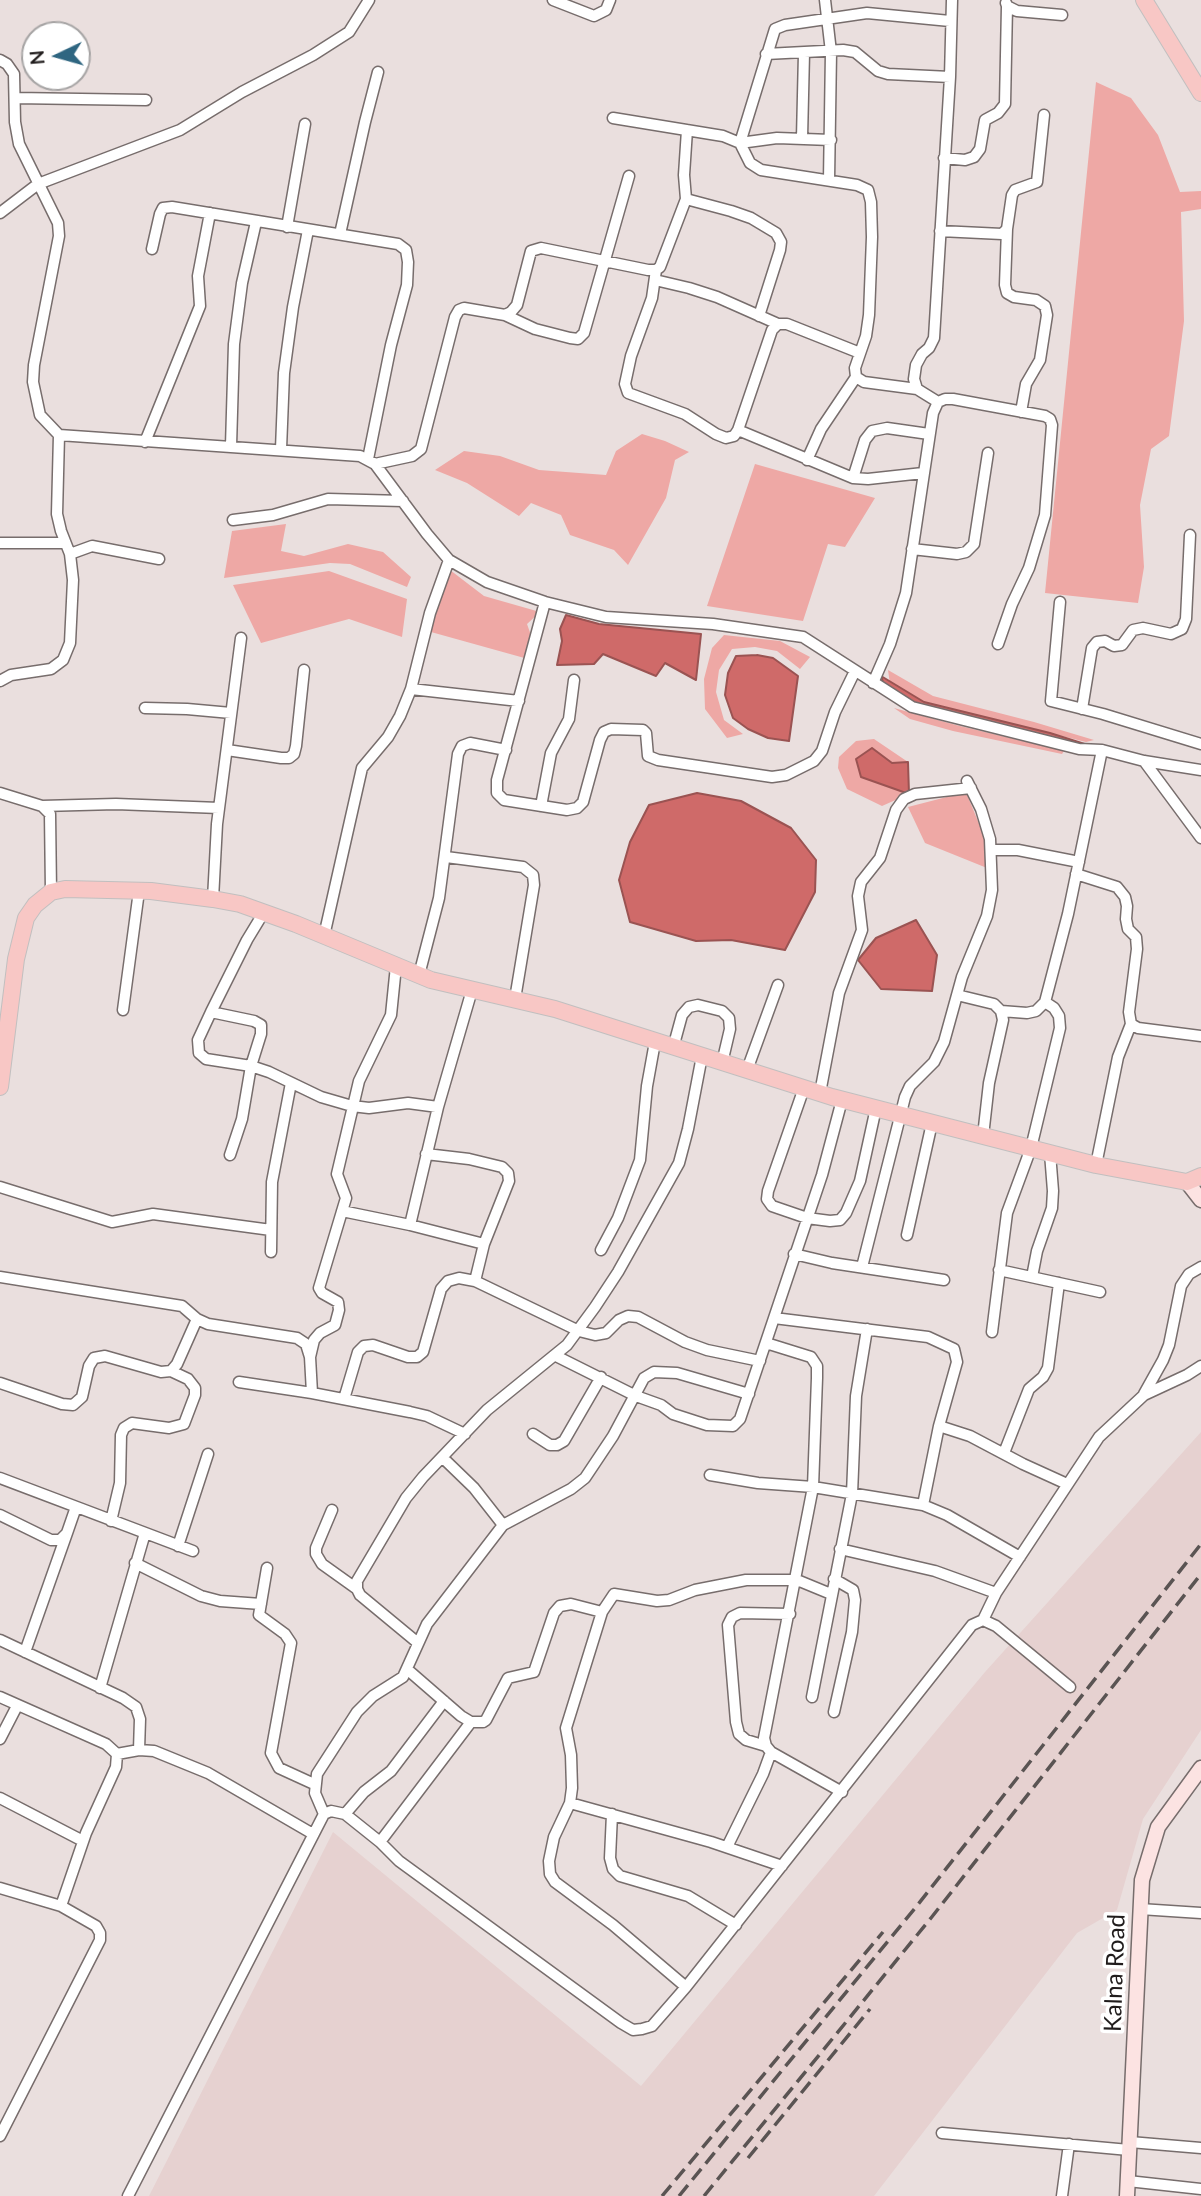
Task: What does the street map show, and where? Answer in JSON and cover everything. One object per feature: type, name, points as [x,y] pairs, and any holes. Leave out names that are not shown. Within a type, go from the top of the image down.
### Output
[{"type":"main road","points":[[1144,0],[1201,93]]},
{"type":"main road","points":[[0,1087],[20,937],[26,918],[35,905],[51,892],[85,888],[139,891],[213,899],[264,912],[419,975],[555,1009],[842,1100],[1096,1165],[1194,1179]]},
{"type":"street","points":[[0,213],[41,188],[180,130],[242,92],[280,74],[349,32],[369,0]]},
{"type":"street","points":[[553,0],[594,16],[606,10],[610,0]]},
{"type":"street","points":[[825,0],[831,52],[828,180]]},
{"type":"street","points":[[917,389],[914,379],[916,365],[934,338],[950,77],[951,0]]},
{"type":"street","points":[[1006,3],[1017,11],[1062,15]]},
{"type":"street","points":[[944,158],[974,158],[979,149],[985,120],[998,113],[1005,104],[1006,3]]},
{"type":"street","points":[[807,460],[821,429],[856,377],[855,368],[866,336],[872,237],[870,195],[863,187],[761,170],[750,163],[740,143],[766,54],[775,29],[785,25],[867,13],[950,21]]},
{"type":"street","points":[[766,54],[843,50],[855,52],[878,71],[888,74],[950,77]]},
{"type":"street","points":[[802,138],[804,53]]},
{"type":"street","points":[[0,60],[7,64],[14,74],[16,133],[58,223],[59,236],[33,382],[40,415],[59,435],[337,453],[372,461],[412,456],[421,449],[459,310],[468,308],[505,315],[535,330],[578,339],[584,333],[629,176]]},
{"type":"street","points":[[340,234],[378,72]]},
{"type":"street","points":[[15,98],[146,100]]},
{"type":"street","points":[[1021,412],[1026,384],[1040,360],[1047,315],[1045,306],[1036,300],[1014,298],[1007,293],[1007,229],[1014,190],[1037,182],[1044,115]]},
{"type":"street","points":[[613,118],[723,136],[740,143],[777,138],[831,140]]},
{"type":"street","points":[[287,227],[304,124]]},
{"type":"street","points":[[687,130],[684,175],[686,199],[656,275],[652,298],[631,356],[625,384],[628,393],[685,414],[716,434],[726,438],[734,436],[772,330],[778,324]]},
{"type":"street","points":[[686,199],[751,218],[776,233],[781,242],[780,250],[759,316]]},
{"type":"street","points":[[152,249],[163,208],[172,207],[398,244],[405,250],[408,262],[403,304],[391,345],[372,461],[449,560],[487,582],[545,602],[606,617],[713,624],[803,637],[912,707],[1079,749],[1102,750],[1144,761],[1201,770]]},
{"type":"street","points":[[145,442],[200,306],[198,276],[210,213]]},
{"type":"street","points":[[231,446],[234,344],[242,283],[256,222]]},
{"type":"street","points":[[940,232],[993,235],[1002,234],[1007,229]]},
{"type":"street","points":[[281,449],[284,373],[308,230]]},
{"type":"street","points":[[505,315],[517,305],[529,254],[535,248],[604,261],[656,275],[778,324],[787,324],[860,353]]},
{"type":"street","points":[[856,377],[864,382],[917,389],[938,402],[953,399],[1051,419],[1045,515],[1030,568],[1012,604],[998,644]]},
{"type":"street","points":[[873,683],[890,644],[906,593],[929,434],[938,402]]},
{"type":"street","points":[[853,478],[865,440],[872,431],[887,428],[929,434]]},
{"type":"street","points":[[738,430],[853,478],[923,473]]},
{"type":"street","points":[[0,681],[10,675],[51,668],[63,660],[70,643],[73,580],[70,554],[57,514],[59,435]]},
{"type":"street","points":[[912,550],[957,554],[966,552],[974,544],[988,453]]},
{"type":"street","points":[[233,520],[273,516],[328,499],[403,501]]},
{"type":"street","points":[[1082,709],[1092,648],[1097,642],[1122,645],[1133,630],[1143,628],[1171,634],[1182,629],[1186,619],[1190,535]]},
{"type":"street","points":[[0,543],[65,543]]},
{"type":"street","points":[[70,554],[92,546],[159,559]]},
{"type":"street","points":[[324,936],[362,768],[388,737],[400,716],[411,689],[430,613],[449,560]]},
{"type":"street","points":[[545,602],[497,780],[497,793],[504,800],[568,810],[577,808],[583,802],[600,740],[604,732],[611,729],[643,730],[646,733],[648,756],[658,760],[772,777],[786,775],[814,761],[822,751],[835,712],[855,671]]},
{"type":"street","points":[[1060,602],[1051,701],[1201,744]]},
{"type":"street","points":[[213,899],[219,808],[241,638]]},
{"type":"street","points":[[227,750],[281,758],[289,758],[294,754],[304,670]]},
{"type":"street","points":[[541,806],[551,753],[569,719],[573,680]]},
{"type":"street","points":[[411,689],[519,701]]},
{"type":"street","points":[[145,708],[231,713]]},
{"type":"street","points":[[419,975],[439,898],[458,754],[462,746],[470,743],[506,750]]},
{"type":"street","points":[[1001,1011],[1027,1013],[1036,1011],[1045,1002],[1079,862],[1102,750]]},
{"type":"street","points":[[1144,761],[1201,838]]},
{"type":"street","points":[[862,1267],[905,1097],[911,1086],[934,1062],[944,1042],[973,947],[987,916],[992,890],[990,839],[981,809],[969,784],[915,794],[904,799],[896,810],[880,859],[861,882],[858,896],[863,919],[862,930],[839,993],[812,1091],[768,1191],[767,1199],[772,1206],[830,1222],[840,1220],[846,1213],[860,1181],[876,1108]]},
{"type":"street","points":[[0,793],[42,806],[116,804],[219,808]]},
{"type":"street","points":[[42,806],[50,814],[51,892]]},
{"type":"street","points":[[991,850],[1040,853],[1079,862]]},
{"type":"street","points":[[446,857],[523,867],[533,875],[534,885],[515,999]]},
{"type":"street","points":[[1076,874],[1117,887],[1125,897],[1128,929],[1136,937],[1137,949],[1129,1012],[1131,1024],[1118,1056],[1096,1165]]},
{"type":"street","points":[[123,1010],[139,891]]},
{"type":"street","points":[[264,912],[211,1012],[198,1040],[198,1053],[206,1059],[251,1066],[321,1097],[352,1106],[369,1108],[408,1104],[438,1107]]},
{"type":"street","points":[[310,1357],[314,1339],[335,1325],[339,1310],[338,1302],[319,1288],[346,1198],[337,1174],[359,1081],[391,1015],[396,966]]},
{"type":"street","points":[[747,1070],[778,985]]},
{"type":"street","points":[[410,1224],[438,1107],[472,990]]},
{"type":"street","points":[[957,995],[994,1004],[1001,1011],[1003,1020],[989,1083],[983,1136]]},
{"type":"street","points":[[992,1332],[1007,1213],[1031,1148],[1060,1028],[1059,1016],[1054,1008],[1045,1002]]},
{"type":"street","points":[[673,1048],[682,1015],[689,1007],[698,1005],[722,1011],[729,1018],[730,1029],[722,1062]]},
{"type":"street","points":[[211,1012],[254,1021],[261,1025],[242,1119],[230,1155]]},
{"type":"street","points":[[1131,1024],[1138,1028],[1201,1036]]},
{"type":"street","points":[[600,1250],[618,1219],[640,1160],[647,1086],[655,1042]]},
{"type":"street","points":[[418,1643],[360,1595],[357,1581],[405,1498],[487,1410],[556,1356],[579,1331],[618,1272],[678,1163],[688,1129],[702,1056]]},
{"type":"street","points":[[271,1252],[275,1164],[291,1083]]},
{"type":"street","points":[[556,1356],[636,1396],[661,1405],[673,1414],[724,1427],[733,1426],[740,1419],[749,1394],[822,1175],[842,1100]]},
{"type":"street","points":[[907,1235],[932,1123]]},
{"type":"street","points":[[1032,1277],[1037,1251],[1052,1208],[1050,1153]]},
{"type":"street","points":[[426,1154],[469,1159],[502,1167],[508,1173],[509,1181],[484,1244],[475,1281]]},
{"type":"street","points":[[1194,1179],[1201,1200]]},
{"type":"street","points":[[0,1187],[112,1222],[153,1214],[271,1230]]},
{"type":"street","points":[[342,1211],[410,1224],[484,1244]]},
{"type":"street","points":[[794,1254],[944,1280]]},
{"type":"street","points":[[1144,1395],[1169,1345],[1181,1286],[1189,1274],[1201,1267]]},
{"type":"street","points":[[999,1270],[1100,1292]]},
{"type":"street","points":[[0,1277],[181,1306],[208,1324],[297,1338],[306,1344],[310,1357],[312,1393]]},
{"type":"street","points":[[344,1399],[358,1352],[364,1346],[373,1345],[408,1357],[417,1357],[423,1352],[442,1289],[448,1281],[459,1278],[475,1281],[579,1331],[595,1335],[606,1333],[619,1320],[628,1316],[638,1317],[706,1350],[760,1361]]},
{"type":"street","points":[[1004,1453],[1029,1390],[1048,1368],[1059,1283]]},
{"type":"street","points":[[774,1318],[928,1337],[954,1349],[957,1362],[939,1426],[923,1505]]},
{"type":"street","points":[[0,1383],[62,1404],[73,1405],[82,1397],[89,1366],[94,1358],[105,1356],[165,1373],[171,1371],[177,1364],[197,1319]]},
{"type":"street","points":[[812,1697],[852,1494],[856,1396],[867,1329]]},
{"type":"street","points":[[727,1847],[763,1774],[769,1749],[764,1738],[766,1724],[797,1580],[813,1487],[817,1366],[811,1357],[766,1343]]},
{"type":"street","points":[[128,2196],[313,1834],[324,1814],[331,1811],[345,1814],[399,1861],[629,2028],[642,2029],[652,2026],[736,1925],[972,1625],[983,1620],[996,1592],[1099,1437],[1144,1395],[1201,1366]]},
{"type":"street","points":[[111,1521],[120,1483],[121,1435],[124,1428],[132,1423],[169,1428],[184,1424],[195,1388],[188,1379],[171,1371]]},
{"type":"street","points":[[324,1814],[315,1793],[317,1774],[357,1712],[373,1696],[403,1677],[427,1624],[503,1525],[585,1479],[636,1396],[644,1378],[654,1372],[677,1373],[749,1394]]},
{"type":"street","points":[[533,1434],[550,1445],[564,1441],[601,1377]]},
{"type":"street","points":[[239,1382],[312,1393],[427,1416],[465,1434]]},
{"type":"street","points":[[939,1426],[970,1436],[1067,1484]]},
{"type":"street","points":[[178,1546],[208,1454]]},
{"type":"street","points":[[443,1458],[474,1488],[503,1525]]},
{"type":"street","points":[[710,1475],[758,1483],[813,1487],[923,1505],[947,1515],[1020,1557]]},
{"type":"street","points":[[0,1478],[193,1551]]},
{"type":"street","points":[[25,1652],[76,1507]]},
{"type":"street","points":[[332,1510],[316,1554],[322,1564],[357,1588]]},
{"type":"street","points":[[0,1515],[51,1540],[60,1540],[67,1533]]},
{"type":"street","points":[[100,1688],[145,1533]]},
{"type":"street","points":[[840,1549],[935,1571],[996,1592]]},
{"type":"street","points":[[135,1563],[201,1596],[220,1601],[261,1604]]},
{"type":"street","points":[[267,1568],[259,1617],[285,1634],[291,1643],[271,1753],[279,1768],[314,1784]]},
{"type":"street","points":[[834,1579],[853,1590],[855,1600],[852,1632],[834,1712]]},
{"type":"street","points":[[686,1987],[613,1925],[555,1882],[550,1874],[549,1861],[554,1836],[570,1803],[571,1755],[566,1728],[602,1612],[614,1594],[657,1601],[669,1600],[728,1582],[797,1580],[831,1594]]},
{"type":"street","points":[[408,1670],[471,1722],[478,1723],[486,1720],[508,1678],[534,1672],[554,1613],[560,1606],[571,1604],[602,1612]]},
{"type":"street","points":[[790,1614],[740,1613],[732,1617],[728,1625],[739,1734],[842,1792]]},
{"type":"street","points":[[983,1620],[996,1626],[1070,1687]]},
{"type":"street","points":[[0,1640],[136,1707],[140,1719],[139,1750]]},
{"type":"street","points":[[0,1697],[106,1744],[117,1754]]},
{"type":"street","points":[[345,1814],[364,1792],[391,1770],[444,1701]]},
{"type":"street","points":[[0,1739],[17,1706]]},
{"type":"street","points":[[380,1842],[471,1722]]},
{"type":"street","points":[[117,1754],[139,1750],[154,1751],[208,1773],[313,1834]]},
{"type":"street","points":[[61,1906],[83,1841],[116,1767],[117,1754]]},
{"type":"street","name":"Kalna Road","points":[[1128,2189],[1142,1880],[1158,1827],[1201,1768]]},
{"type":"street","points":[[0,1798],[83,1841]]},
{"type":"street","points":[[570,1803],[727,1847],[782,1866]]},
{"type":"street","points":[[612,1814],[610,1858],[613,1868],[620,1876],[688,1896],[736,1925]]},
{"type":"street","points":[[0,1888],[61,1906],[96,1926],[100,1933],[100,1940],[0,2136]]},
{"type":"street","points":[[1140,1909],[1201,1913]]},
{"type":"street","points":[[942,2133],[1069,2144],[1201,2148]]},
{"type":"street","points":[[1062,2196],[1069,2144]]},
{"type":"street","points":[[1128,2189],[1201,2189]]},
{"type":"shaded area","points":[[1096,82],[1131,98],[1158,135],[1180,192],[1201,191],[1201,209],[1181,212],[1184,321],[1169,436],[1151,449],[1140,505],[1144,567],[1138,603],[1045,593]]},
{"type":"shaded area","points":[[642,434],[689,452],[675,460],[666,498],[628,565],[614,550],[570,535],[561,515],[531,503],[519,516],[467,483],[435,470],[464,451],[500,456],[539,470],[606,475],[616,451]]},
{"type":"shaded area","points":[[755,464],[875,498],[845,547],[828,544],[803,621],[707,606]]},
{"type":"shaded area","points":[[286,524],[281,551],[304,556],[348,544],[383,552],[411,577],[407,587],[350,564],[330,563],[224,578],[232,531]]},
{"type":"shaded area","points":[[450,570],[484,596],[540,612],[527,624],[533,641],[528,659],[431,632],[439,597]]},
{"type":"shaded area","points":[[329,571],[407,599],[402,637],[349,619],[261,643],[233,585]]},
{"type":"shaded area","points":[[566,615],[599,624],[701,634],[696,680],[665,663],[656,676],[603,654],[594,664],[557,665],[562,641],[560,629]]},
{"type":"shaded area","points":[[724,635],[780,641],[810,657],[800,669],[777,651],[755,647],[732,649],[719,670],[716,692],[724,720],[743,734],[727,738],[705,709],[704,679],[712,648]]},
{"type":"shaded area","points":[[757,655],[773,658],[798,676],[789,741],[768,738],[748,729],[733,718],[725,695],[728,673],[736,656]]},
{"type":"shaded area","points":[[888,670],[933,696],[1094,740],[1086,742],[924,702],[890,684]]},
{"type":"shaded area","points":[[881,676],[924,702],[1050,733],[1091,746],[1085,749],[915,706],[884,685]]},
{"type":"shaded area","points":[[894,708],[1064,751],[1062,754],[953,731],[910,719]]},
{"type":"shaded area","points":[[874,739],[908,762],[892,763],[861,777],[909,794],[882,806],[847,789],[838,768],[839,757],[856,741]]},
{"type":"shaded area","points":[[872,748],[892,763],[908,762],[909,794],[861,777],[856,759]]},
{"type":"shaded area","points":[[966,792],[984,836],[987,868],[925,843],[908,807]]},
{"type":"shaded area","points":[[697,793],[741,801],[791,828],[816,860],[815,892],[785,950],[731,940],[696,941],[630,922],[619,880],[630,842],[649,805]]},
{"type":"shaded area","points":[[916,920],[937,955],[932,991],[881,989],[858,960],[876,938]]},
{"type":"shaded area","points":[[1201,1432],[1201,1730],[1143,1819],[1117,1910],[1077,1933],[874,2196],[149,2196],[333,1832],[641,2086],[985,1672]]},
{"type":"railway","points":[[679,2196],[916,1907],[1201,1544]]},
{"type":"railway","points":[[704,2196],[931,1918],[1201,1574]]},
{"type":"railway","points":[[662,2196],[883,1932]]},
{"type":"railway","points":[[748,2158],[870,2009]]}]
